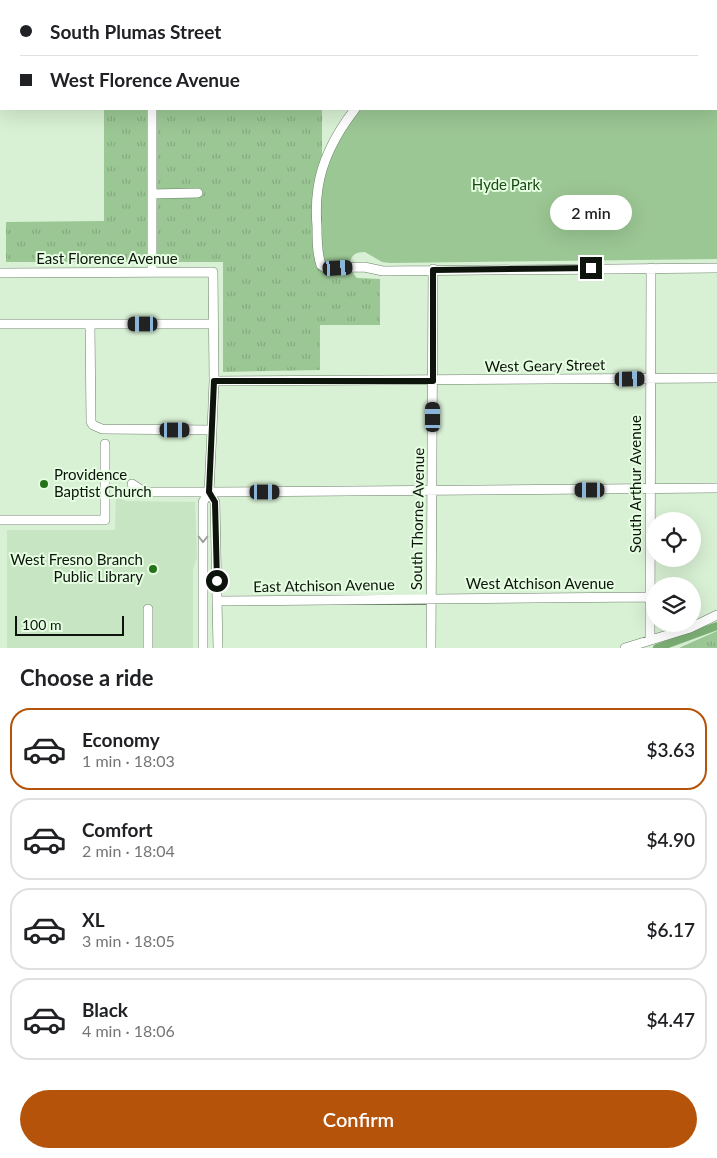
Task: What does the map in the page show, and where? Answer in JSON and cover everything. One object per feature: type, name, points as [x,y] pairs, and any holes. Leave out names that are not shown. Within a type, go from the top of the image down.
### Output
[{"type":"street","points":[[152,110],[152,272]]},
{"type":"street","points":[[354,110],[342,126],[322,172],[318,188],[317,232],[321,265],[331,268],[364,267],[383,271],[717,268]]},
{"type":"street","points":[[152,194],[198,193]]},
{"type":"street","name":"South Arthur Avenue","points":[[649,577],[651,268]]},
{"type":"street","name":"South Thorne Avenue","points":[[431,648],[433,270]]},
{"type":"street","name":"East Florence Avenue","points":[[0,273],[213,272],[214,324]]},
{"type":"street","points":[[0,324],[214,324],[214,381],[209,492],[203,502],[203,648]]},
{"type":"street","points":[[90,324],[91,422],[93,425],[102,430],[212,430]]},
{"type":"street","name":"West Geary Street","points":[[214,381],[717,378]]},
{"type":"street","points":[[0,520],[105,520],[105,444]]},
{"type":"street","points":[[132,484],[141,490],[149,492],[649,490],[717,488]]},
{"type":"street","points":[[209,492],[215,502],[218,648]]},
{"type":"street","name":"West Atchison Avenue","points":[[431,598],[646,597]]},
{"type":"street","name":"East Atchison Avenue","points":[[217,601],[431,598]]},
{"type":"street","points":[[148,609],[148,648]]},
{"type":"street","points":[[625,648],[690,628],[717,615]]},
{"type":"street","name":"South Arthur Avenue","points":[[650,632],[650,640]]},
{"type":"shaded area","points":[[116,493],[126,501],[195,502],[197,557],[193,569],[193,648],[7,648],[7,530],[115,530]]},
{"type":"green space","points":[[104,110],[322,110],[322,262],[350,262],[350,270],[357,278],[380,279],[380,325],[320,325],[320,370],[223,372],[223,262],[6,262],[6,222],[104,221]]},
{"type":"green space","name":"Hyde Park","points":[[353,110],[717,110],[717,259],[390,263],[382,262],[365,252],[360,252],[352,257],[350,262],[322,262],[322,168]]},
{"type":"green space","points":[[717,631],[717,648],[679,648]]},
{"type":"waterway","points":[[657,648],[717,626]]},
{"type":"place","name":"Providence Baptist Church","points":[[44,484]]},
{"type":"place","name":"West Fresno Branch Public Library","points":[[153,569]]},
{"type":"route","points":[[217,581],[215,502],[209,492],[214,381],[433,381],[433,270],[591,268]]}]
